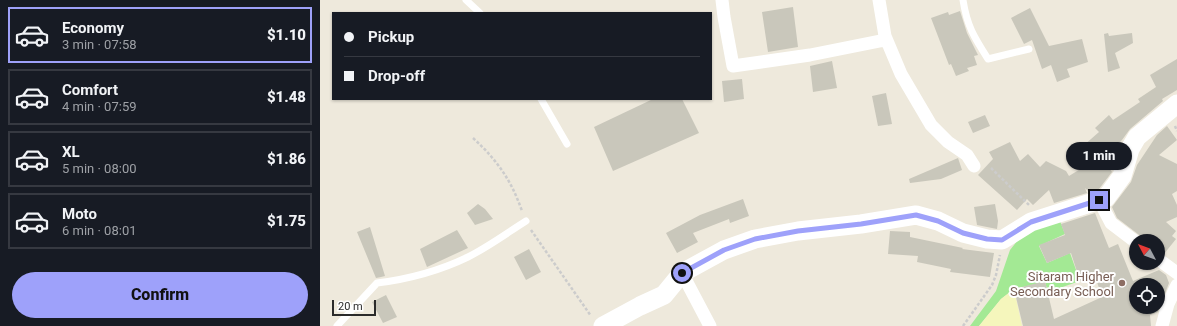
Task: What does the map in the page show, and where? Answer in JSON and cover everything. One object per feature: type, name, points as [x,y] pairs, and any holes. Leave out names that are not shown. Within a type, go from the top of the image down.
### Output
[{"type":"main road","points":[[598,324],[664,295],[682,273],[724,250],[755,239],[798,231],[861,224],[916,215],[938,221],[963,233],[987,239],[1002,240],[1031,222],[1106,198],[1122,176],[1130,149],[1137,137],[1177,104]]},
{"type":"street","points":[[722,0],[733,66],[810,55],[878,42],[883,40],[885,36]]},
{"type":"street","points":[[879,0],[885,36],[901,74],[931,125],[948,142],[967,155],[974,166]]},
{"type":"street","points":[[1099,200],[1111,223],[1129,237]]},
{"type":"street","points":[[1165,264],[1177,273]]},
{"type":"street","points":[[682,273],[710,326]]},
{"type":"street","points":[[1162,326],[1168,304],[1177,285]]},
{"type":"lane","points":[[466,0],[479,12]]},
{"type":"lane","points":[[963,0],[965,18],[972,34],[988,58],[1029,49]]},
{"type":"lane","points":[[542,100],[567,144]]},
{"type":"lane","points":[[337,326],[377,283],[403,280],[438,270],[470,257],[526,221]]},
{"type":"path","points":[[473,138],[491,154],[501,167],[511,183],[526,221],[535,238],[598,324]]},
{"type":"path","points":[[991,168],[1031,207],[1040,219]]},
{"type":"path","points":[[964,326],[992,284],[996,274],[1002,240]]},
{"type":"green space","points":[[1060,221],[1065,234],[1039,246],[1047,263],[1070,253],[1080,281],[1048,292],[1045,282],[1014,289],[1001,299],[979,326],[970,326],[996,291],[1010,250],[1018,240],[1030,231]]},
{"type":"sand","points":[[1014,289],[1022,326],[979,326],[1001,299]]},
{"type":"building","points":[[793,7],[798,47],[768,52],[762,12]]},
{"type":"building","points":[[1030,8],[1049,46],[1082,39],[1088,62],[1067,69],[1070,77],[1057,82],[1051,65],[1042,69],[1032,40],[1024,44],[1011,18]]},
{"type":"building","points":[[960,11],[967,33],[978,55],[974,56],[977,65],[967,68],[969,71],[956,76],[951,64],[949,65],[931,18],[948,12],[949,15]]},
{"type":"building","points":[[1108,33],[1109,36],[1132,33],[1133,43],[1115,53],[1120,68],[1108,72],[1104,34]]},
{"type":"building","points":[[1177,59],[1177,90],[1162,99],[1163,101],[1130,129],[1114,148],[1117,152],[1105,162],[1112,172],[1099,189],[1089,192],[1085,188],[1087,193],[1054,203],[1049,190],[1033,205],[1027,199],[1017,210],[978,175],[993,159],[989,152],[1010,142],[1020,161],[1028,154],[1040,167],[1046,161],[1066,171],[1069,176],[1095,160],[1083,146],[1099,132],[1095,128],[1109,115],[1113,120],[1140,102],[1138,99],[1156,87],[1150,75]]},
{"type":"building","points":[[832,61],[837,88],[813,92],[810,66]]},
{"type":"building","points":[[742,79],[744,99],[724,102],[722,81]]},
{"type":"building","points":[[886,93],[892,124],[878,126],[872,96]]},
{"type":"building","points":[[651,100],[682,100],[699,133],[613,171],[594,127]]},
{"type":"building","points":[[985,115],[990,126],[973,133],[968,122]]},
{"type":"building","points":[[1167,126],[1177,140],[1159,155],[1177,164],[1177,191],[1172,194],[1177,205],[1177,217],[1166,222],[1176,231],[1172,236],[1176,239],[1165,253],[1165,234],[1138,234],[1117,218],[1112,207],[1131,182],[1137,165],[1157,135]]},
{"type":"building","points":[[958,158],[962,170],[941,179],[910,183],[909,179]]},
{"type":"building","points":[[743,199],[749,216],[730,223],[729,219],[693,233],[698,242],[677,253],[666,233],[700,215]]},
{"type":"building","points":[[478,204],[485,209],[493,219],[475,225],[467,213]]},
{"type":"building","points":[[995,204],[998,221],[997,229],[977,225],[974,207]]},
{"type":"building","name":"Sitaram Higher Secondary School","points":[[1095,213],[1109,248],[1118,244],[1132,278],[1129,278],[1129,314],[1153,314],[1150,315],[1151,326],[1023,326],[1014,289],[1045,281],[1054,319],[1102,297],[1095,276],[1080,281],[1071,253],[1047,263],[1039,245],[1065,235],[1061,224]]},
{"type":"building","points":[[370,227],[385,276],[376,278],[357,232]]},
{"type":"building","points":[[457,230],[468,248],[427,267],[420,249]]},
{"type":"building","points":[[890,231],[910,232],[910,237],[963,248],[962,249],[994,253],[990,277],[950,272],[951,269],[917,262],[918,256],[888,254]]},
{"type":"building","points":[[529,249],[541,272],[526,280],[514,257]]},
{"type":"building","name":"Sitaram Higher Secondary School","points":[[1159,270],[1166,275],[1169,283],[1165,294],[1165,278],[1140,278]]},
{"type":"building","points":[[386,295],[397,317],[383,323],[372,302]]},
{"type":"place","name":"Sitaram Higher Secondary School","points":[[1122,283]]},
{"type":"route","points":[[682,273],[724,250],[755,239],[798,231],[861,224],[916,215],[938,221],[963,233],[987,239],[1002,240],[1031,222],[1099,200]]}]
